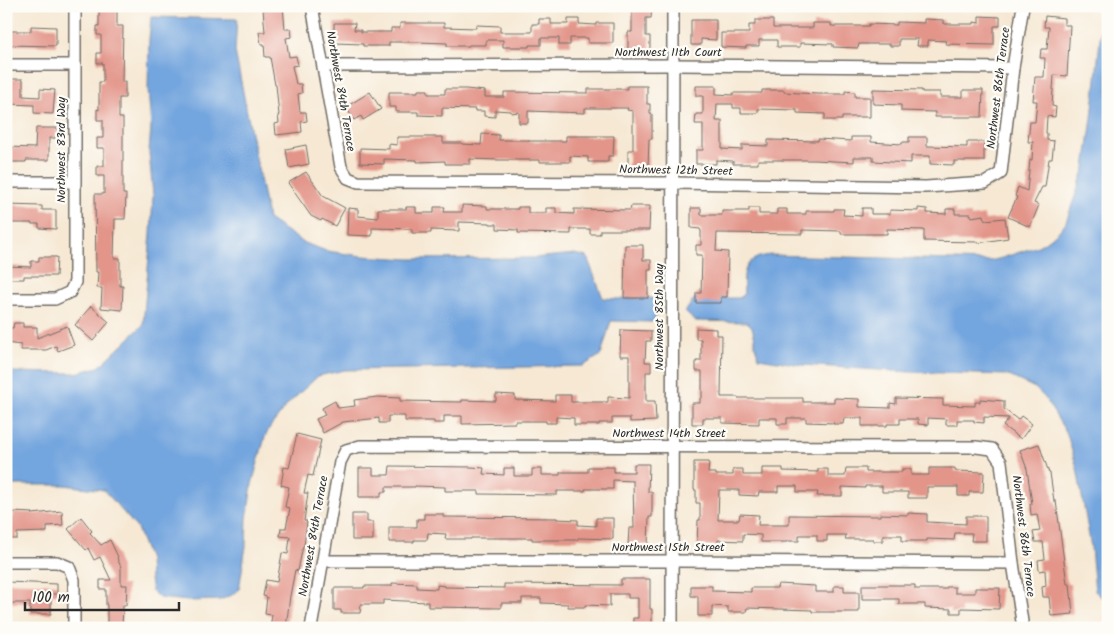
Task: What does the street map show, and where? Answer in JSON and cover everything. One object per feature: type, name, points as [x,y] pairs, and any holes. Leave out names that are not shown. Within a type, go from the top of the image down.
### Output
[{"type":"street","name":"Northwest 83rd Way","points":[[6,299],[55,299],[70,292],[75,282],[75,6]]},
{"type":"street","name":"Northwest 84th Terrace","points":[[312,6],[341,167],[348,178]]},
{"type":"street","name":"Northwest 85th Way","points":[[672,628],[673,6]]},
{"type":"street","name":"Northwest 86th Terrace","points":[[1001,173],[1023,6]]},
{"type":"street","points":[[6,65],[74,65]]},
{"type":"street","name":"Northwest 11th Court","points":[[323,66],[673,65],[1014,68]]},
{"type":"street","name":"Northwest 12th Street","points":[[348,178],[358,182],[926,186],[984,184],[1001,173]]},
{"type":"street","points":[[6,182],[74,182]]},
{"type":"street","name":"Northwest 14th Street","points":[[346,450],[360,446],[976,447],[992,449]]},
{"type":"street","name":"Northwest 86th Terrace","points":[[992,449],[1001,462],[1023,628]]},
{"type":"street","name":"Northwest 84th Terrace","points":[[311,628],[340,462],[346,450]]},
{"type":"street","name":"Northwest 15th Street","points":[[323,561],[1013,563]]},
{"type":"street","points":[[6,562],[57,562],[69,567],[74,580],[74,628]]},
{"type":"water","points":[[151,17],[237,19],[235,51],[268,219],[304,243],[327,251],[362,256],[410,259],[533,258],[575,254],[587,257],[603,298],[652,298],[660,311],[652,322],[611,321],[601,355],[583,366],[345,370],[318,376],[288,404],[270,427],[265,437],[252,484],[247,518],[246,546],[239,589],[232,595],[220,600],[188,601],[159,598],[152,591],[149,560],[137,528],[104,490],[64,485],[6,485],[6,372],[76,373],[99,367],[143,325],[153,195],[149,152],[151,127],[148,89]]},
{"type":"water","points":[[1108,26],[1108,599],[1103,599],[1095,591],[1091,547],[1077,468],[1067,434],[1045,398],[1035,388],[1007,375],[911,372],[802,365],[759,358],[752,327],[747,322],[695,321],[685,312],[695,298],[740,298],[744,293],[744,278],[747,266],[762,256],[990,261],[1038,246],[1050,239],[1066,222],[1085,168],[1101,29]]},
{"type":"building","points":[[99,6],[117,8],[117,26],[123,26],[122,82],[125,82],[125,98],[119,98],[119,118],[123,118],[123,194],[126,194],[125,219],[115,219],[114,258],[120,258],[120,286],[123,286],[122,310],[101,308],[102,288],[97,288],[95,194],[104,194],[104,176],[97,176],[97,166],[104,166],[104,148],[97,148],[97,138],[103,138],[103,120],[97,120],[99,82],[103,82],[103,63],[97,63],[97,53],[101,53],[101,35],[97,35]]},
{"type":"building","points":[[267,6],[283,6],[285,29],[291,29],[292,37],[286,38],[289,57],[296,56],[298,65],[292,66],[296,84],[301,84],[302,93],[298,94],[300,112],[306,112],[307,121],[301,122],[302,132],[276,135],[275,124],[279,123],[279,115],[276,85],[270,57],[265,57],[264,44],[261,44],[259,32],[265,32],[263,9],[267,9]]},
{"type":"building","points":[[632,6],[652,6],[651,18],[646,18],[646,36],[650,36],[650,50],[628,50],[628,32],[632,32]]},
{"type":"building","points":[[979,16],[1000,17],[1000,26],[994,26],[994,45],[945,44],[946,41],[928,40],[928,46],[917,46],[918,39],[899,39],[899,46],[890,46],[890,44],[859,44],[858,48],[833,47],[833,44],[800,43],[800,47],[777,47],[777,40],[759,40],[759,46],[746,46],[746,48],[721,47],[721,33],[749,33],[749,25],[755,25],[755,20],[773,20],[773,28],[813,28],[813,23],[831,23],[831,26],[897,25],[897,22],[924,23],[924,19],[944,20],[944,24],[974,24],[974,22],[979,23]]},
{"type":"building","points":[[1045,16],[1064,18],[1064,25],[1070,25],[1067,76],[1054,75],[1052,106],[1056,107],[1055,117],[1047,116],[1046,133],[1047,140],[1054,141],[1052,159],[1049,159],[1045,187],[1042,187],[1034,203],[1039,205],[1030,227],[1008,217],[1017,197],[1015,196],[1018,187],[1027,191],[1033,142],[1028,142],[1030,122],[1035,122],[1037,101],[1033,101],[1035,77],[1044,77],[1045,58],[1040,58],[1041,49],[1047,49],[1049,27],[1044,27]]},
{"type":"building","points":[[539,19],[551,19],[551,24],[568,24],[568,19],[579,19],[579,24],[613,23],[613,43],[588,43],[588,38],[570,38],[570,45],[559,45],[559,38],[541,38],[541,45],[529,45],[529,47],[503,47],[503,40],[486,40],[486,45],[469,46],[447,46],[447,43],[417,42],[389,42],[389,46],[334,43],[334,23],[355,23],[354,30],[361,30],[361,32],[391,32],[391,28],[400,28],[400,23],[444,23],[444,27],[476,28],[476,25],[500,26],[500,32],[532,32],[532,24],[539,24]]},
{"type":"building","points":[[691,20],[716,20],[716,40],[701,39],[701,45],[691,45]]},
{"type":"building","points":[[31,26],[56,27],[56,46],[6,45],[6,31],[31,31]]},
{"type":"building","points":[[6,79],[23,79],[23,96],[40,97],[40,89],[55,90],[53,114],[34,113],[34,105],[9,104],[9,102],[6,102]]},
{"type":"building","points":[[627,86],[647,86],[647,104],[650,104],[650,114],[652,114],[652,139],[649,139],[648,167],[628,167],[628,150],[633,150],[633,111],[627,110],[628,108],[585,108],[585,113],[528,111],[528,123],[519,123],[519,112],[511,113],[511,111],[495,110],[495,117],[484,116],[484,111],[475,111],[475,109],[442,108],[442,116],[418,115],[418,112],[396,112],[396,107],[389,107],[389,92],[428,90],[428,94],[445,94],[445,89],[466,89],[485,91],[485,97],[504,97],[504,92],[588,93],[588,89],[627,89]]},
{"type":"building","points":[[696,86],[716,86],[716,94],[733,95],[733,93],[762,93],[762,90],[784,90],[784,92],[845,94],[845,91],[855,92],[855,97],[870,97],[870,117],[842,117],[842,120],[825,120],[825,114],[797,113],[797,110],[758,109],[758,113],[741,113],[741,108],[733,108],[733,104],[717,104],[716,121],[722,121],[722,149],[742,150],[742,145],[768,146],[768,140],[818,141],[818,139],[851,141],[851,137],[871,137],[871,142],[902,144],[902,142],[909,142],[909,137],[927,137],[927,146],[967,147],[967,142],[984,142],[984,161],[954,161],[954,165],[930,164],[930,156],[911,156],[911,163],[873,161],[873,157],[854,157],[854,162],[758,160],[758,164],[733,164],[733,161],[716,160],[716,164],[696,164],[696,150],[703,150],[703,124],[695,124],[696,114],[703,114],[703,96],[696,96]]},
{"type":"building","points":[[873,89],[940,92],[940,97],[963,97],[963,90],[983,90],[982,117],[935,117],[935,112],[901,111],[901,105],[873,104]]},
{"type":"building","points":[[370,92],[381,109],[363,120],[361,116],[354,120],[346,107]]},
{"type":"building","points":[[36,128],[57,128],[56,138],[49,138],[49,160],[6,162],[6,147],[35,148]]},
{"type":"building","points":[[482,134],[499,135],[499,140],[529,141],[566,141],[566,136],[614,136],[613,156],[608,156],[608,162],[588,162],[588,157],[570,156],[570,162],[470,159],[470,164],[445,164],[445,161],[417,162],[417,160],[384,159],[384,164],[360,163],[360,148],[389,149],[389,144],[397,145],[397,137],[443,137],[443,143],[481,145]]},
{"type":"building","points":[[306,145],[309,164],[289,168],[286,149]]},
{"type":"building","points":[[306,172],[323,196],[345,208],[335,226],[311,216],[288,183]]},
{"type":"building","points":[[6,205],[42,206],[42,210],[56,210],[56,229],[39,228],[39,224],[32,223],[6,223]]},
{"type":"building","points":[[462,205],[487,206],[487,209],[518,209],[518,207],[528,207],[528,213],[546,213],[546,208],[556,208],[556,213],[574,214],[574,209],[630,210],[631,206],[650,206],[649,230],[600,230],[600,234],[590,234],[590,229],[571,229],[571,234],[518,233],[518,230],[497,229],[497,224],[459,222],[459,231],[431,230],[431,233],[412,233],[412,229],[372,228],[372,236],[347,235],[348,208],[358,209],[358,216],[378,218],[378,209],[416,207],[416,213],[434,213],[434,207],[445,207],[444,212],[462,212]]},
{"type":"building","points":[[691,208],[701,208],[701,215],[722,215],[722,211],[749,211],[749,208],[759,208],[759,214],[777,214],[777,209],[787,209],[787,214],[806,214],[806,211],[844,209],[843,215],[862,216],[862,208],[871,208],[871,214],[890,214],[890,210],[918,211],[918,208],[927,209],[927,213],[946,214],[946,209],[955,209],[955,214],[971,214],[971,217],[984,215],[985,220],[1005,218],[1008,238],[978,243],[924,241],[924,230],[887,229],[887,234],[841,234],[841,231],[802,230],[802,234],[717,233],[716,251],[728,252],[727,297],[721,297],[721,303],[696,303],[696,293],[701,293],[702,255],[696,255],[696,245],[701,245],[701,231],[700,229],[691,228]]},
{"type":"building","points":[[625,245],[643,245],[643,260],[651,260],[651,270],[648,270],[648,298],[624,298]]},
{"type":"building","points":[[39,257],[57,257],[56,276],[24,276],[24,279],[6,279],[6,266],[31,267],[31,261],[39,261]]},
{"type":"building","points":[[91,306],[109,322],[93,341],[75,325]]},
{"type":"building","points":[[14,323],[23,323],[23,327],[37,327],[37,338],[67,326],[74,345],[58,351],[56,346],[46,350],[21,350],[21,345],[6,343],[6,328],[13,328]]},
{"type":"building","points":[[696,328],[716,329],[716,335],[722,335],[721,397],[803,398],[803,402],[834,402],[834,398],[859,399],[859,407],[890,408],[890,403],[896,404],[896,398],[943,399],[943,405],[975,406],[975,402],[980,402],[980,399],[1004,401],[1004,409],[1018,420],[1021,416],[1032,424],[1021,439],[1003,426],[1009,418],[984,417],[984,423],[974,422],[974,420],[957,420],[957,425],[946,425],[946,419],[928,418],[928,425],[918,424],[918,419],[900,419],[900,424],[862,426],[862,418],[844,418],[843,424],[833,424],[806,422],[806,418],[787,418],[787,424],[777,424],[777,418],[759,418],[759,424],[722,423],[722,418],[703,418],[703,424],[692,424],[692,403],[700,403],[700,398],[702,398],[702,371],[696,371],[696,361],[701,361],[701,339],[696,339]]},
{"type":"building","points":[[621,330],[651,331],[651,341],[646,341],[645,362],[651,362],[651,372],[646,372],[646,401],[655,401],[656,421],[630,422],[630,418],[612,418],[612,423],[574,425],[574,418],[556,417],[556,423],[546,423],[546,421],[515,421],[515,423],[462,424],[462,416],[444,416],[444,423],[434,423],[434,421],[405,421],[405,416],[388,416],[388,423],[379,423],[379,418],[343,422],[323,433],[316,419],[325,415],[322,408],[335,401],[338,408],[355,406],[354,400],[377,397],[400,398],[400,401],[462,402],[462,400],[496,401],[496,394],[515,395],[515,400],[555,401],[555,395],[571,395],[571,402],[608,402],[608,397],[629,398],[629,356],[620,356]]},
{"type":"building","points":[[297,434],[321,440],[313,476],[308,475],[304,493],[308,493],[304,521],[307,521],[304,546],[298,571],[295,570],[286,628],[270,628],[272,615],[265,614],[267,597],[263,596],[266,580],[277,582],[282,553],[288,554],[290,537],[280,536],[281,528],[286,528],[290,508],[285,507],[289,487],[281,485],[284,467],[289,468]]},
{"type":"building","points":[[1039,444],[1050,473],[1054,501],[1056,501],[1073,614],[1051,616],[1049,597],[1043,597],[1042,587],[1046,586],[1045,570],[1039,571],[1038,560],[1045,559],[1043,542],[1035,542],[1033,532],[1040,531],[1037,514],[1031,515],[1030,504],[1032,504],[1027,469],[1020,450]]},
{"type":"building","points":[[694,462],[709,462],[708,473],[716,473],[716,475],[733,475],[733,469],[743,469],[743,475],[762,475],[762,468],[818,472],[818,469],[828,469],[828,476],[845,476],[846,468],[866,468],[866,472],[902,472],[902,469],[911,469],[911,475],[929,475],[929,468],[955,468],[955,471],[984,472],[983,492],[969,492],[969,496],[958,496],[958,487],[927,487],[927,498],[908,498],[908,492],[882,492],[882,486],[865,486],[865,488],[842,487],[842,496],[817,496],[818,492],[797,492],[797,486],[778,486],[778,492],[759,492],[758,496],[739,495],[739,490],[719,490],[718,520],[739,520],[740,514],[759,515],[758,525],[789,525],[789,515],[880,516],[880,514],[908,515],[908,513],[927,514],[927,522],[966,524],[966,516],[986,516],[986,541],[971,541],[972,533],[955,533],[954,540],[927,539],[927,541],[902,541],[902,535],[883,535],[883,541],[873,541],[873,539],[845,539],[846,535],[827,535],[827,541],[817,541],[817,535],[799,535],[799,541],[787,542],[761,542],[761,535],[743,534],[743,541],[718,540],[718,546],[697,545],[700,503],[696,503],[696,490],[694,490]]},
{"type":"building","points":[[634,464],[649,464],[648,492],[652,492],[652,517],[649,517],[648,545],[628,545],[629,528],[634,528],[633,481],[613,480],[613,489],[557,491],[557,495],[479,494],[479,491],[445,491],[445,487],[415,486],[386,487],[386,492],[381,492],[381,497],[359,497],[359,468],[373,468],[373,475],[389,475],[390,466],[471,467],[484,468],[483,474],[504,475],[504,468],[514,468],[514,476],[532,476],[532,469],[542,469],[542,475],[560,475],[560,472],[588,472],[588,467],[614,467],[614,472],[634,472]]},
{"type":"building","points":[[62,511],[63,525],[47,526],[47,532],[17,533],[17,539],[7,539],[7,518],[13,518],[13,512],[32,514]]},
{"type":"building","points":[[352,514],[367,514],[367,522],[373,522],[373,540],[352,540]]},
{"type":"building","points":[[424,514],[443,514],[443,517],[557,518],[578,520],[578,525],[596,526],[596,518],[613,518],[613,539],[445,539],[446,534],[428,533],[427,540],[389,542],[389,527],[417,527],[417,519],[424,519]]},
{"type":"building","points":[[81,517],[92,531],[90,533],[101,545],[110,540],[118,557],[121,567],[121,585],[127,585],[126,605],[123,605],[122,628],[107,628],[106,589],[100,589],[100,580],[111,580],[100,557],[94,560],[88,548],[86,550],[68,529]]},
{"type":"building","points":[[621,579],[650,579],[652,628],[633,628],[633,618],[638,618],[638,598],[628,598],[628,594],[610,594],[610,606],[585,605],[585,607],[568,607],[568,604],[541,603],[541,598],[522,598],[522,603],[501,603],[501,608],[428,607],[428,602],[383,600],[383,604],[361,604],[360,613],[341,613],[341,610],[334,610],[334,588],[392,586],[392,583],[417,584],[417,588],[437,589],[437,585],[445,587],[504,588],[504,584],[621,585]]},
{"type":"building","points":[[6,582],[57,584],[57,594],[51,594],[51,614],[30,614],[30,603],[10,603],[10,596],[6,596]]},
{"type":"building","points":[[778,584],[815,586],[815,592],[834,592],[834,586],[844,586],[844,592],[859,592],[859,612],[812,612],[812,610],[747,608],[746,612],[728,612],[728,607],[712,606],[712,616],[698,616],[698,596],[691,596],[691,586],[712,586],[712,591],[751,592],[751,588],[777,588]]},
{"type":"building","points":[[862,585],[915,585],[915,589],[946,589],[946,587],[955,587],[955,593],[975,593],[975,588],[1000,588],[999,609],[961,608],[961,613],[951,613],[951,609],[925,608],[925,604],[899,604],[899,599],[862,599]]}]
